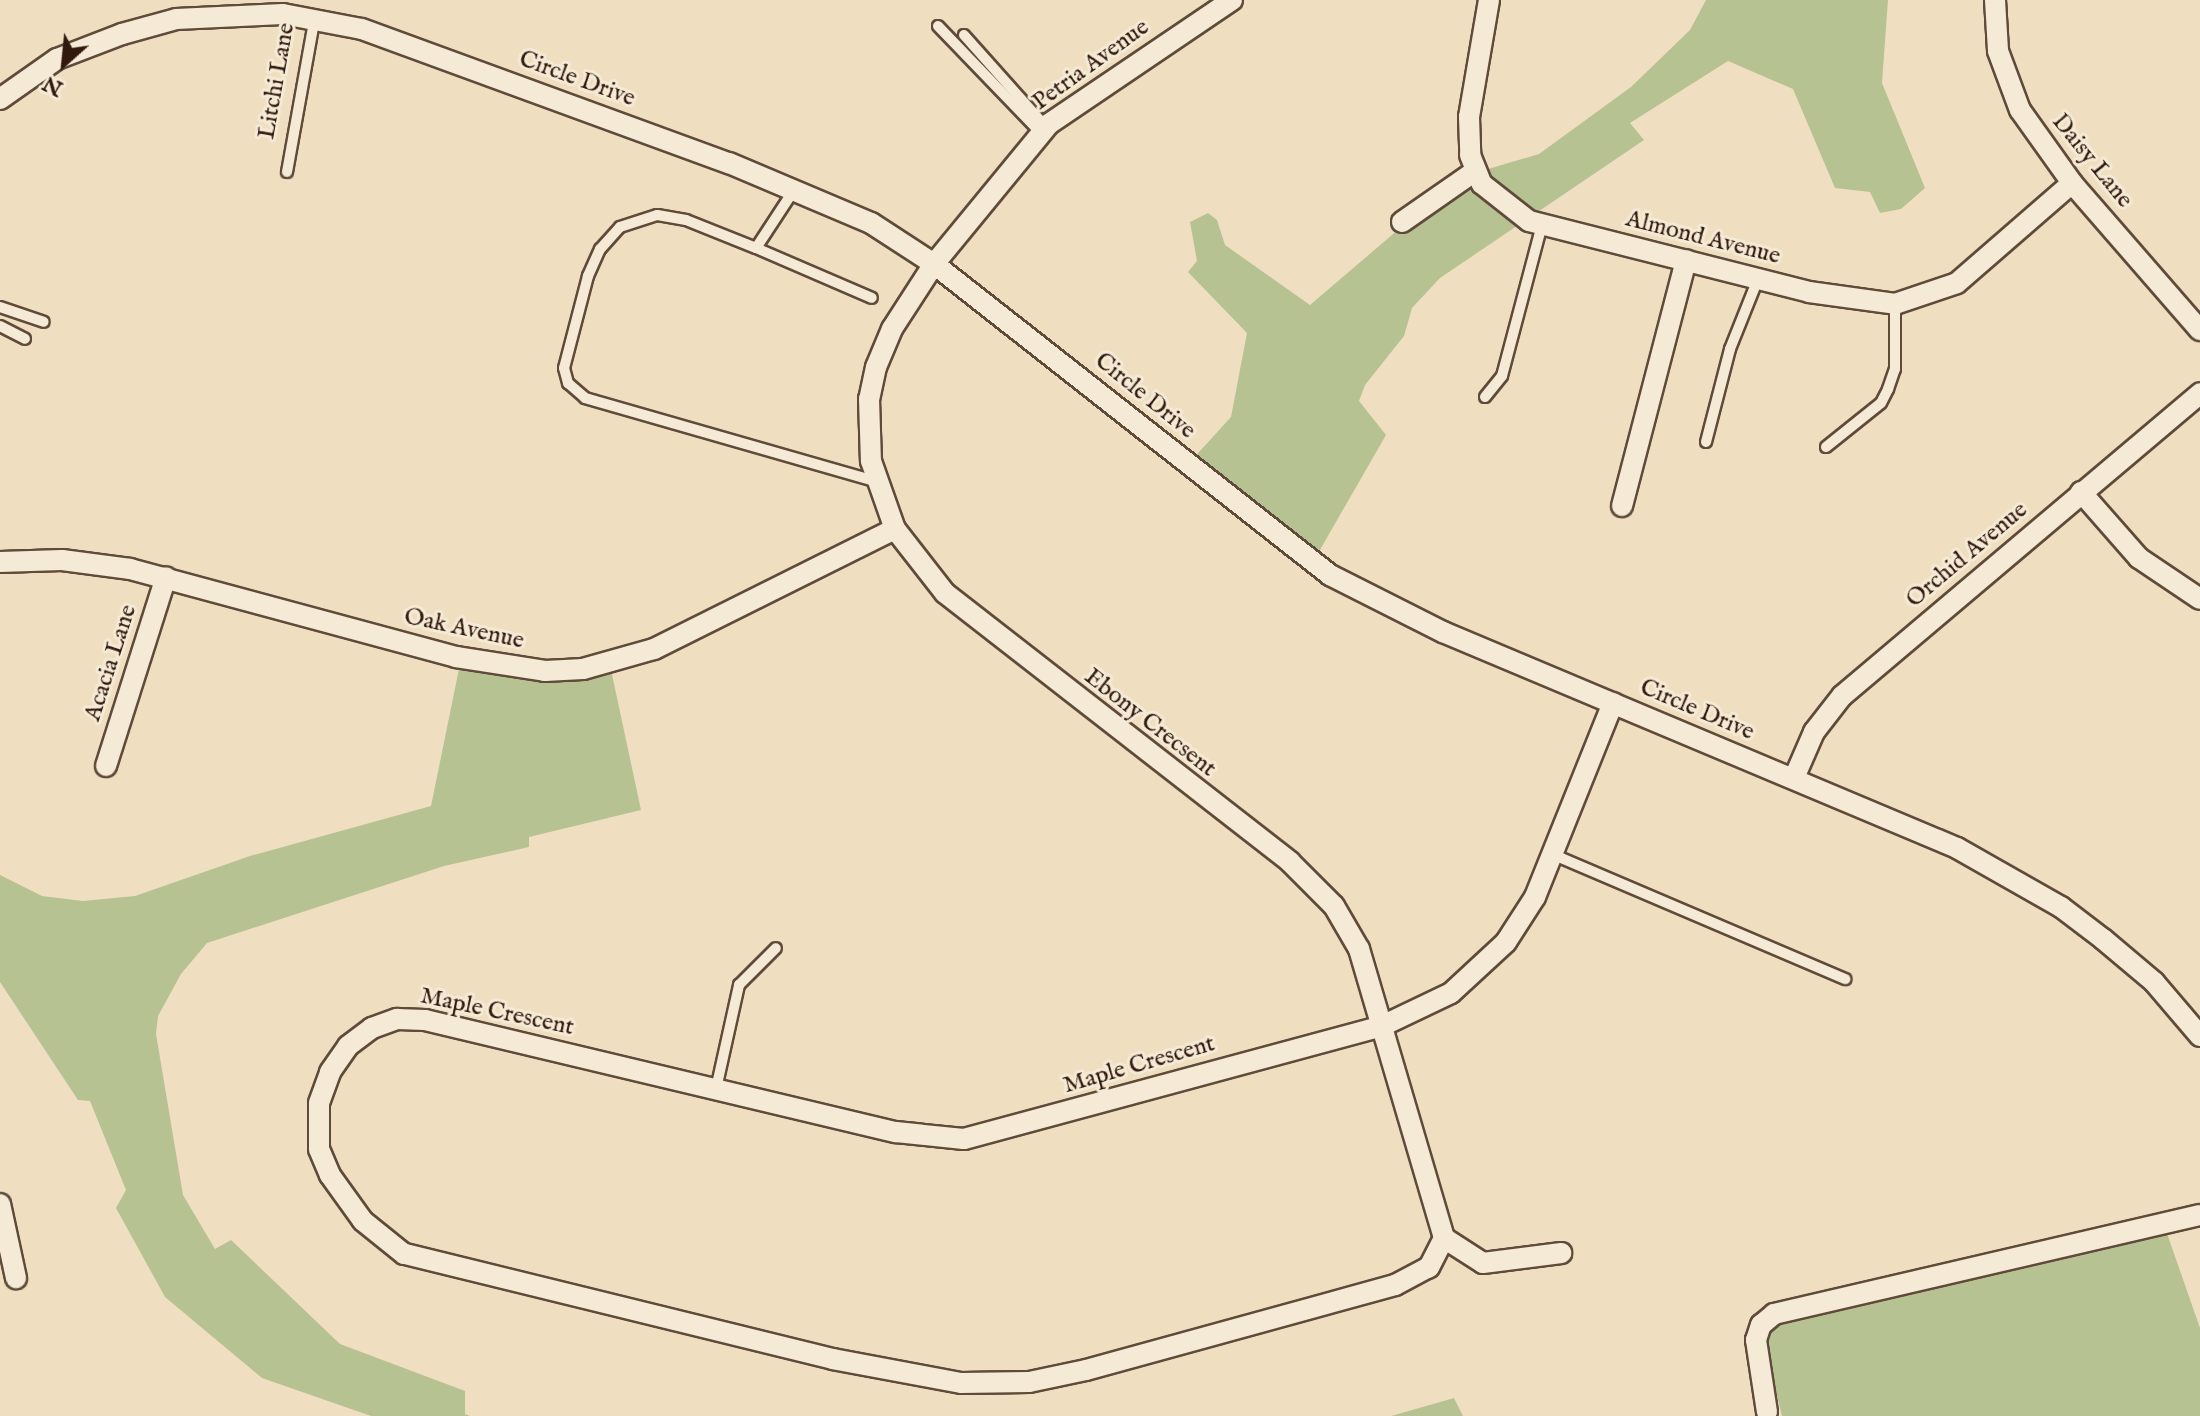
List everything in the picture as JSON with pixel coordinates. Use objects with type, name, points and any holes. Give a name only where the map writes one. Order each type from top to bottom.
[{"type":"street","name":"Petria Avenue","points":[[934,264],[1044,130],[1232,0]]},
{"type":"street","points":[[1402,222],[1475,171],[1469,117],[1489,0]]},
{"type":"street","name":"Daisy Lane","points":[[1995,0],[1998,51],[2006,80],[2020,110],[2072,183],[2200,330]]},
{"type":"street","name":"Circle Drive","points":[[0,99],[57,59],[90,44],[176,19],[317,9],[362,29],[794,190],[871,223],[934,264],[1330,575],[1386,607],[1957,848],[2061,907],[2138,967],[2200,1036]]},
{"type":"street","name":"Almond Avenue","points":[[1475,171],[1511,211],[1542,225],[1809,292],[1895,304],[1957,283],[2072,183]]},
{"type":"street","points":[[1622,506],[1686,260]]},
{"type":"street","name":"Ebony Crecsent","points":[[934,264],[892,329],[876,367],[868,425],[877,482],[895,529],[917,563],[974,619],[1319,889],[1359,949],[1444,1238]]},
{"type":"street","name":"Orchid Avenue","points":[[1794,778],[1814,732],[1842,696],[2200,393]]},
{"type":"street","points":[[2081,492],[2139,558],[2200,599]]},
{"type":"street","name":"Oak Avenue","points":[[0,562],[62,560],[166,577],[456,657],[545,671],[583,669],[677,640],[895,529]]},
{"type":"street","name":"Acacia Lane","points":[[106,766],[166,577]]},
{"type":"street","name":"Maple Crescent","points":[[1444,1238],[1429,1267],[1395,1285],[1086,1370],[1029,1382],[961,1383],[833,1359],[404,1254],[363,1221],[319,1149],[319,1103],[330,1072],[348,1046],[372,1028],[397,1019],[504,1036],[896,1132],[964,1139],[1382,1026],[1423,1009],[1477,973],[1521,919],[1552,854],[1613,703]]},
{"type":"street","points":[[0,1204],[16,1278]]},
{"type":"street","points":[[1767,1412],[1756,1340],[1761,1325],[1774,1314],[2200,1215]]},
{"type":"street","points":[[1444,1238],[1483,1263],[1561,1253]]},
{"type":"lane","name":"Litchi Lane","points":[[287,172],[317,9]]},
{"type":"lane","points":[[938,26],[1044,130]]},
{"type":"lane","points":[[964,35],[1044,130]]},
{"type":"lane","points":[[756,248],[794,190]]},
{"type":"lane","points":[[872,298],[686,220],[657,215],[620,227],[600,249],[572,322],[564,368],[568,383],[585,398],[877,482]]},
{"type":"lane","points":[[1485,397],[1504,368],[1542,225]]},
{"type":"lane","points":[[1706,442],[1730,349],[1759,277]]},
{"type":"lane","points":[[1826,447],[1881,403],[1888,389],[1895,369],[1895,304]]},
{"type":"lane","points":[[0,307],[44,322]]},
{"type":"lane","points":[[0,326],[25,339]]},
{"type":"lane","points":[[1552,854],[1845,979]]},
{"type":"lane","points":[[716,1089],[739,985],[776,948]]},
{"type":"green space","points":[[1706,0],[1888,0],[1882,83],[1925,188],[1901,209],[1880,213],[1870,192],[1835,188],[1793,89],[1728,61],[1630,123],[1644,140],[1440,278],[1412,308],[1404,336],[1365,385],[1359,401],[1386,435],[1313,562],[1189,463],[1231,417],[1247,333],[1188,272],[1197,261],[1190,222],[1208,213],[1217,220],[1225,245],[1310,305],[1406,223],[1478,172],[1539,154],[1631,87],[1690,30]]},
{"type":"green space","points":[[461,659],[610,665],[641,810],[529,837],[529,847],[444,866],[207,943],[181,974],[158,1016],[156,1034],[183,1195],[215,1249],[231,1240],[340,1344],[465,1391],[465,1414],[470,1416],[371,1416],[262,1378],[165,1297],[116,1208],[126,1190],[90,1101],[78,1100],[0,982],[0,875],[42,896],[83,901],[135,896],[250,856],[431,806]]},
{"type":"green space","points":[[2163,1222],[2200,1328],[2200,1416],[1782,1416],[1757,1314]]},
{"type":"green space","points":[[1454,1398],[1463,1416],[1391,1416]]}]
